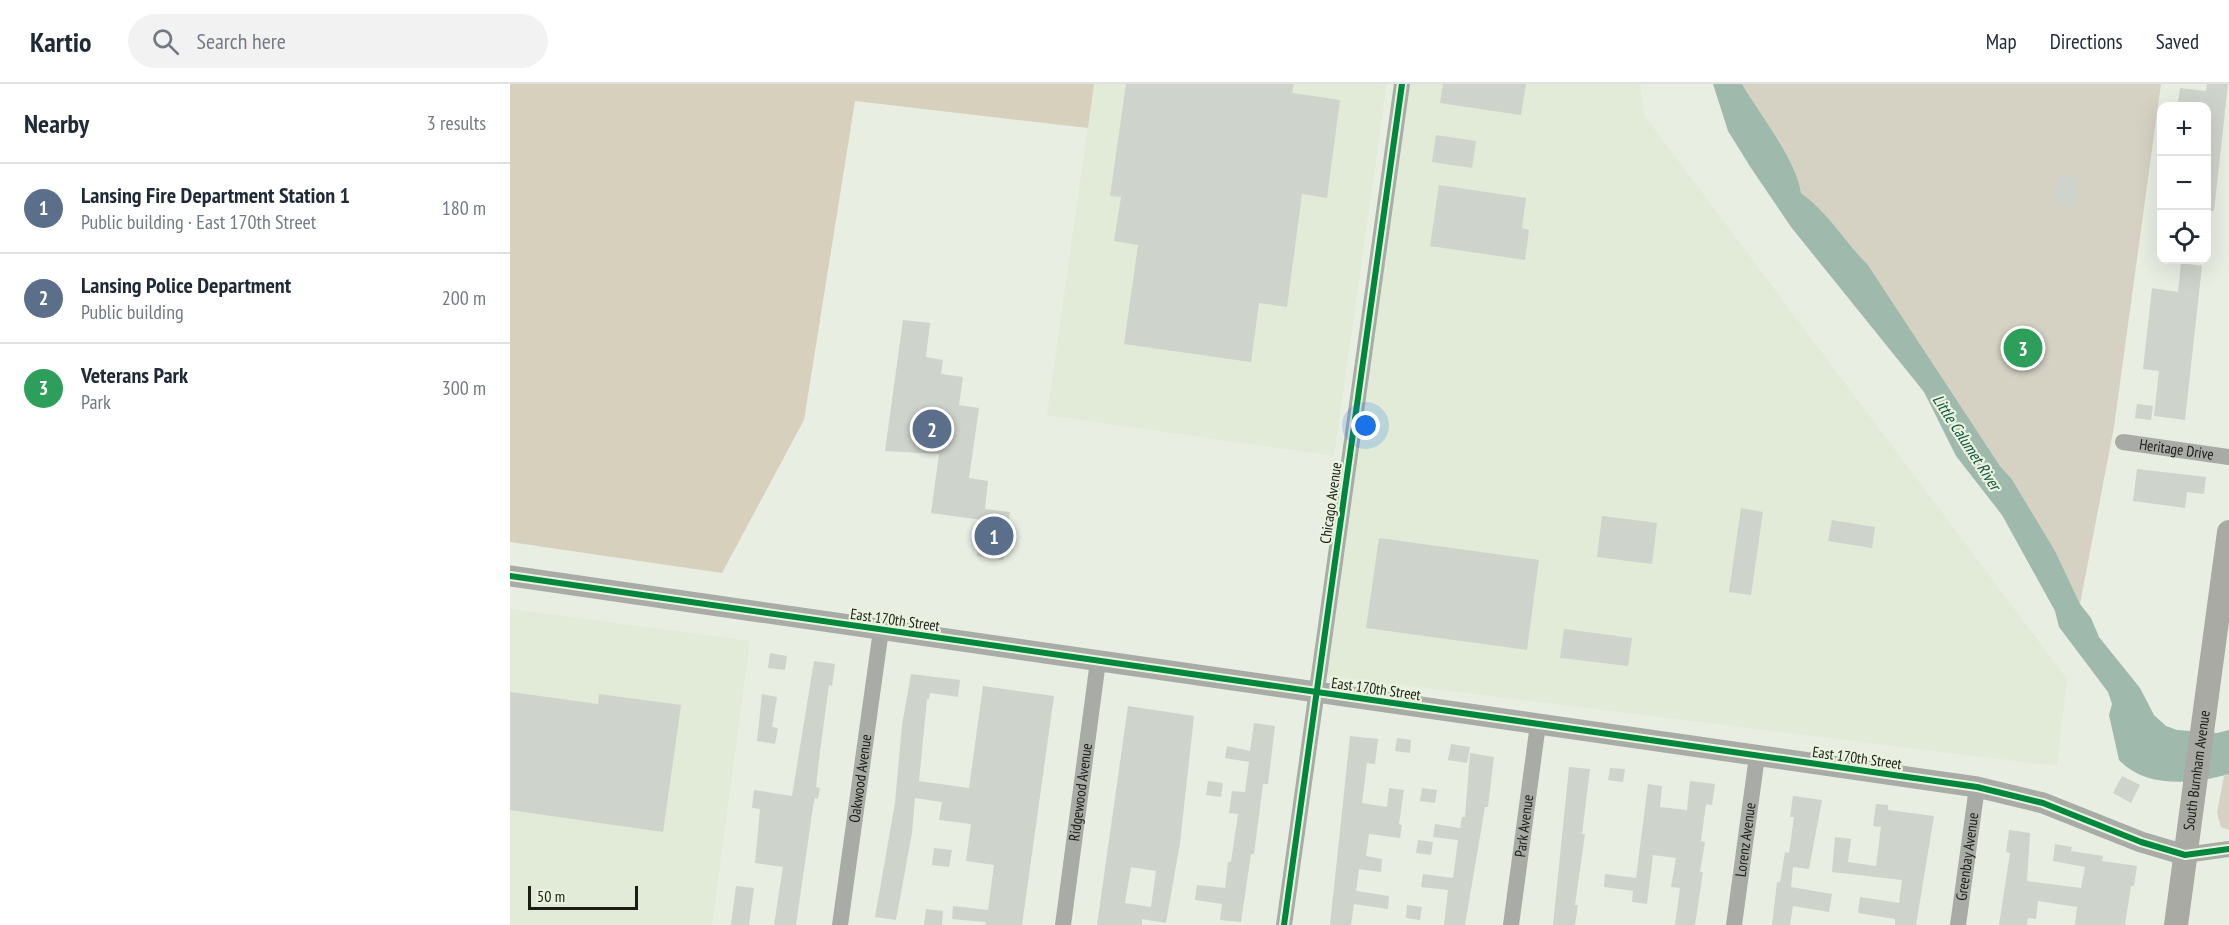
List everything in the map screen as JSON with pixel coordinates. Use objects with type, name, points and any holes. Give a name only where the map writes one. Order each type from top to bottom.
[{"type":"main road","name":"South Burnham Avenue","points":[[2176,925],[2229,532]]},
{"type":"street","name":"Chicago Avenue","points":[[1284,925],[1402,84]]},
{"type":"street","name":"Heritage Drive","points":[[2123,442],[2229,457]]},
{"type":"street","name":"East 170th Street","points":[[510,576],[1977,788],[2043,803],[2140,842],[2185,855],[2229,849]]},
{"type":"street","name":"Oakwood Avenue","points":[[840,925],[881,630]]},
{"type":"street","name":"Ridgewood Avenue","points":[[1063,925],[1098,661]]},
{"type":"street","name":"Park Avenue","points":[[1511,925],[1538,724]]},
{"type":"street","name":"Lorenz Avenue","points":[[1734,925],[1757,756]]},
{"type":"street","name":"Greenbay Avenue","points":[[1958,925],[1977,788]]},
{"type":"shaded area","points":[[510,84],[1094,84],[1088,128],[855,101],[804,420],[722,573],[510,542]]},
{"type":"shaded area","points":[[1094,84],[1387,84],[1334,456],[1047,415]]},
{"type":"shaded area","points":[[1402,84],[1640,84],[1644,115],[2067,679],[2057,766],[1319,675]]},
{"type":"shaded area","points":[[1742,84],[2161,84],[2114,427],[2080,604],[2011,478],[2000,466],[1868,265],[1828,218],[1801,193],[1798,180],[1776,137]]},
{"type":"shaded area","points":[[510,609],[750,641],[712,925],[510,925]]},
{"type":"shaded area","points":[[2229,774],[2229,830],[2221,827],[2217,813],[2224,776]]},
{"type":"water","name":"Little Calumet River","points":[[1713,84],[1742,84],[1785,152],[1798,180],[1801,193],[1828,218],[1868,265],[2000,466],[2011,478],[2055,551],[2080,604],[2091,618],[2099,637],[2140,688],[2154,715],[2166,726],[2177,730],[2217,733],[2229,730],[2229,774],[2201,780],[2171,782],[2143,776],[2119,760],[2109,715],[2112,704],[2108,692],[2059,627],[2055,611],[2002,515],[1956,456],[1924,392],[1791,227],[1751,168],[1728,131]]},
{"type":"building","points":[[1126,84],[1294,84],[1292,93],[1340,100],[1327,198],[1302,194],[1287,307],[1259,303],[1251,362],[1124,344],[1138,245],[1114,241],[1121,197],[1110,196]]},
{"type":"building","points":[[1443,84],[1526,84],[1521,115],[1440,103]]},
{"type":"building","points":[[2207,84],[2228,84],[2214,211],[2211,211],[2211,102],[2178,102],[2180,88],[2206,91]]},
{"type":"building","points":[[1436,135],[1476,141],[1472,168],[1432,162]]},
{"type":"building","points":[[2058,176],[2078,178],[2074,208],[2054,205]]},
{"type":"building","points":[[1439,185],[1526,198],[1522,228],[1529,230],[1525,260],[1430,246]]},
{"type":"building","points":[[2181,264],[2202,266],[2185,420],[2154,416],[2159,371],[2143,369],[2152,288],[2178,292]]},
{"type":"building","points":[[903,320],[930,323],[926,357],[943,360],[941,374],[963,377],[959,405],[979,408],[969,478],[988,481],[985,509],[1010,512],[1003,560],[977,556],[982,520],[931,513],[939,454],[885,451]]},
{"type":"building","points":[[2137,404],[2153,406],[2151,420],[2135,418]]},
{"type":"building","points":[[2137,469],[2206,477],[2204,494],[2187,492],[2185,508],[2133,501]]},
{"type":"building","points":[[1741,508],[1763,512],[1751,595],[1729,592]]},
{"type":"building","points":[[1602,516],[1657,523],[1652,564],[1597,557]]},
{"type":"building","points":[[1832,520],[1875,527],[1872,548],[1828,541]]},
{"type":"building","points":[[1379,538],[1539,560],[1527,650],[1366,628]]},
{"type":"building","points":[[1564,629],[1632,638],[1628,666],[1560,658]]},
{"type":"building","points":[[770,653],[787,656],[785,670],[768,668]]},
{"type":"building","points":[[814,661],[835,664],[832,686],[829,685],[819,759],[816,787],[820,788],[818,799],[815,798],[813,807],[796,925],[774,925],[783,867],[755,863],[760,809],[752,808],[754,790],[792,796]]},
{"type":"building","points":[[911,674],[960,680],[958,697],[930,693],[927,699],[919,781],[969,788],[983,686],[1054,696],[1022,925],[985,925],[986,922],[952,919],[953,906],[988,910],[994,865],[966,861],[971,824],[939,820],[942,802],[915,798],[912,833],[896,920],[875,917],[895,803],[902,725]]},
{"type":"building","points":[[510,692],[598,704],[599,694],[681,705],[663,832],[510,810]]},
{"type":"building","points":[[762,694],[777,697],[772,727],[778,728],[775,744],[757,741]]},
{"type":"building","points":[[1128,706],[1194,716],[1180,843],[1166,923],[1142,919],[1142,925],[1097,925]],"holes":[[[1131,867],[1156,871],[1151,907],[1125,903]]]},
{"type":"building","points":[[1254,723],[1275,726],[1268,784],[1263,784],[1254,854],[1251,854],[1241,922],[1220,920],[1222,904],[1195,900],[1197,885],[1225,888],[1238,814],[1229,813],[1232,791],[1245,792],[1249,762],[1225,758],[1227,746],[1250,751]]},
{"type":"building","points":[[1350,736],[1378,739],[1375,764],[1367,763],[1362,803],[1387,807],[1389,788],[1404,790],[1399,824],[1402,825],[1400,838],[1369,834],[1366,856],[1382,859],[1381,872],[1359,869],[1356,891],[1389,896],[1388,909],[1354,904],[1351,925],[1330,925]]},
{"type":"building","points":[[1397,738],[1411,740],[1410,753],[1395,751]]},
{"type":"building","points":[[1451,744],[1470,747],[1467,763],[1448,760]]},
{"type":"building","points":[[1470,753],[1494,757],[1488,807],[1485,807],[1465,925],[1444,925],[1448,890],[1421,887],[1423,874],[1453,878],[1458,840],[1433,837],[1435,824],[1460,828],[1462,817],[1465,817]]},
{"type":"building","points":[[1569,767],[1590,769],[1582,834],[1585,834],[1575,905],[1578,905],[1575,925],[1553,925]]},
{"type":"building","points":[[1610,768],[1625,769],[1623,782],[1608,780]]},
{"type":"building","points":[[2122,776],[2140,785],[2131,803],[2113,793]]},
{"type":"building","points":[[1208,781],[1223,783],[1221,797],[1206,795]]},
{"type":"building","points":[[1690,781],[1715,784],[1712,805],[1706,804],[1701,841],[1705,842],[1700,872],[1703,872],[1695,925],[1675,925],[1680,888],[1671,887],[1676,858],[1653,855],[1647,904],[1632,902],[1633,891],[1604,887],[1605,874],[1636,878],[1648,784],[1662,786],[1660,807],[1687,810]]},
{"type":"building","points":[[1422,788],[1437,790],[1435,803],[1420,801]]},
{"type":"building","points":[[1793,796],[1822,800],[1809,869],[1793,867],[1791,887],[1832,894],[1829,912],[1793,906],[1790,925],[1772,925],[1777,882],[1780,882],[1785,852],[1789,853],[1794,817],[1790,817]]},
{"type":"building","points":[[1876,804],[1888,805],[1888,810],[1934,816],[1916,925],[1895,925],[1895,919],[1858,913],[1860,897],[1899,903],[1902,880],[1832,872],[1835,837],[1851,839],[1848,862],[1876,866],[1881,827],[1873,826]]},
{"type":"building","points":[[2009,830],[2030,833],[2027,881],[2081,888],[2085,867],[2053,861],[2055,844],[2072,847],[2071,851],[2103,856],[2102,861],[2137,866],[2134,886],[2131,886],[2125,925],[2075,925],[2077,907],[2038,901],[2036,919],[2028,918],[2027,925],[1999,925],[2010,853],[2006,852]]},
{"type":"building","points":[[1418,840],[1433,842],[1431,855],[1416,853]]},
{"type":"building","points":[[934,848],[952,850],[949,867],[932,865]]},
{"type":"building","points":[[736,886],[754,888],[749,925],[731,925]]},
{"type":"building","points":[[1407,905],[1422,907],[1420,920],[1406,918]]},
{"type":"building","points":[[926,909],[943,911],[942,925],[924,925]]},
{"type":"cycle path","points":[[1284,925],[1402,84]]},
{"type":"cycle path","points":[[510,576],[1977,787],[2043,803],[2141,842],[2185,855],[2229,849]]},
{"type":"place","name":"Veterans Park","points":[[2023,348]]},
{"type":"place","name":"Lansing Police Department","points":[[932,429]]},
{"type":"place","name":"Lansing Fire Department Station 1","points":[[994,536]]}]
